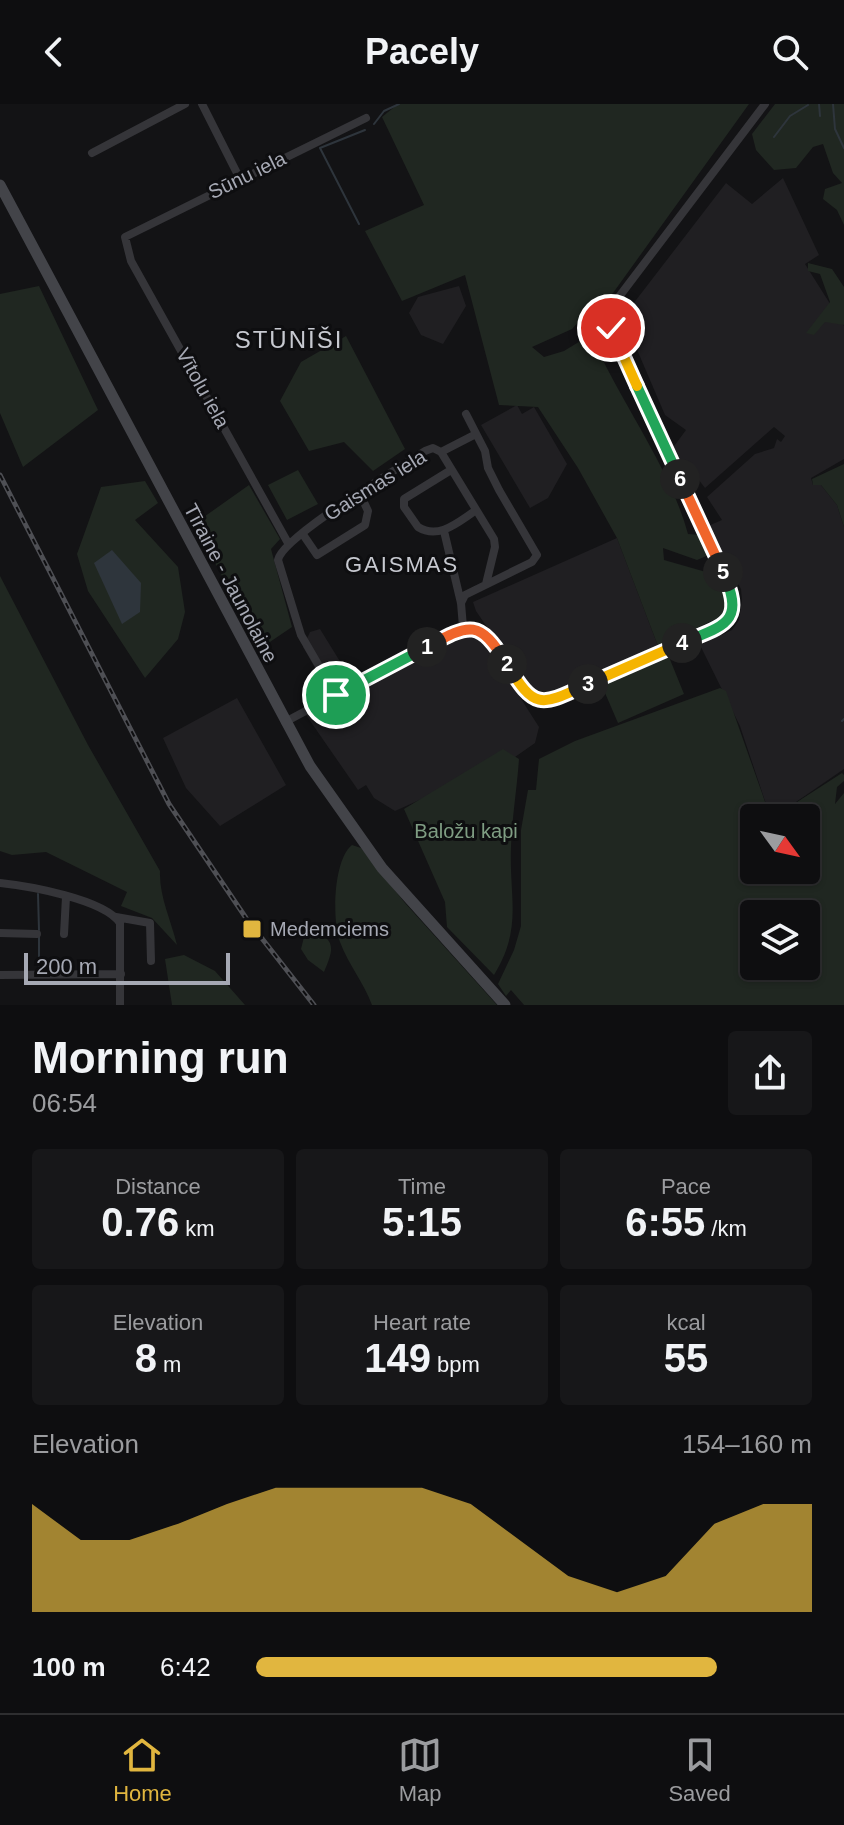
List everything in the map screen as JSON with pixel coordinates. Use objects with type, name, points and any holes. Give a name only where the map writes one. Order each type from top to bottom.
[{"type":"main road","name":"Tīraine - Jaunolaine","points":[[0,185],[285,722],[325,788],[382,868],[505,1005]]},
{"type":"street","points":[[92,153],[185,104]]},
{"type":"street","points":[[202,104],[240,179]]},
{"type":"street","points":[[285,722],[463,627],[481,630],[489,637],[530,697],[550,700],[720,627],[731,613],[734,597],[616,342],[609,310],[765,104]]},
{"type":"street","name":"Sūnu iela","points":[[129,233],[366,118]]},
{"type":"street","name":"Vītolu iela","points":[[129,233],[125,242],[131,261],[288,543]]},
{"type":"street","points":[[461,603],[465,595],[532,562],[537,555],[499,490],[488,468],[485,451],[466,414]]},
{"type":"street","name":"Gaismas iela","points":[[288,543],[425,451],[433,448],[441,452],[476,434]]},
{"type":"street","points":[[441,452],[495,546],[486,584]]},
{"type":"street","points":[[451,470],[404,499],[403,503],[424,531],[444,531],[475,511]]},
{"type":"street","points":[[302,533],[317,555],[365,525],[368,511],[360,494]]},
{"type":"street","points":[[444,531],[461,603],[463,627]]},
{"type":"street","points":[[288,543],[278,560],[296,621],[336,695]]},
{"type":"street","points":[[0,883],[66,897],[116,917],[150,923],[151,961]]},
{"type":"street","points":[[64,934],[66,897]]},
{"type":"street","points":[[116,917],[120,923],[120,1005]]},
{"type":"street","points":[[5,933],[37,934]]},
{"type":"street","points":[[0,975],[121,974]]},
{"type":"shaded area","points":[[783,178],[819,255],[805,264],[844,326],[844,459],[811,478],[813,485],[821,485],[837,505],[844,527],[844,769],[793,804],[766,804],[740,726],[700,645],[732,630],[739,620],[742,601],[741,589],[708,526],[722,520],[707,497],[755,454],[774,448],[777,439],[781,442],[785,436],[774,427],[705,488],[695,475],[685,483],[674,461],[672,449],[686,430],[665,415],[623,317],[726,183],[752,204]]},
{"type":"shaded area","points":[[459,286],[466,306],[443,344],[421,335],[409,313],[418,297]]},
{"type":"shaded area","points":[[517,405],[522,414],[534,407],[567,464],[548,498],[530,508],[481,425]]},
{"type":"shaded area","points":[[617,538],[658,646],[543,696],[533,694],[476,611],[473,602]]},
{"type":"shaded area","points":[[112,550],[141,583],[140,612],[122,624],[94,563]]},
{"type":"shaded area","points":[[320,629],[349,676],[326,687],[303,647],[310,632]]},
{"type":"shaded area","points":[[463,635],[482,638],[539,727],[535,743],[515,757],[395,811],[374,798],[366,785],[358,790],[306,715]]},
{"type":"shaded area","points":[[237,698],[286,785],[220,826],[186,788],[163,738]]},
{"type":"green space","points":[[398,104],[749,104],[613,293],[595,304],[572,329],[532,347],[544,357],[564,351],[582,340],[597,348],[671,487],[688,534],[701,535],[709,555],[697,560],[663,548],[664,560],[720,576],[731,601],[720,617],[658,646],[617,538],[578,468],[538,407],[499,405],[465,275],[402,301],[365,231],[424,205],[382,117]]},
{"type":"green space","points":[[775,104],[844,104],[844,225],[837,210],[823,199],[825,189],[842,183],[833,173],[823,144],[813,147],[796,168],[774,170],[756,150],[752,134]]},
{"type":"green space","points":[[808,263],[832,269],[844,287],[844,325],[825,322],[814,335],[806,333],[830,302],[820,274],[808,271]]},
{"type":"green space","points":[[39,286],[98,410],[23,467],[0,413],[0,294]]},
{"type":"green space","points":[[346,336],[405,449],[373,471],[344,442],[309,451],[280,401],[301,362]]},
{"type":"green space","points":[[844,464],[844,527],[837,505],[821,485],[813,485],[812,479]]},
{"type":"green space","points":[[298,470],[318,504],[287,520],[268,485]]},
{"type":"green space","points":[[145,481],[158,503],[135,520],[178,567],[185,612],[178,639],[145,678],[88,591],[77,554],[101,487]]},
{"type":"green space","points":[[249,485],[280,539],[271,549],[292,627],[261,648],[194,524]]},
{"type":"green space","points":[[0,576],[88,745],[160,871],[163,899],[177,945],[152,918],[121,906],[127,892],[46,852],[12,855],[0,851]]},
{"type":"green space","points":[[669,657],[684,694],[618,723],[602,686]]},
{"type":"green space","points":[[720,688],[726,691],[766,804],[740,804],[740,884],[820,884],[820,804],[794,804],[842,773],[844,781],[837,787],[835,804],[844,793],[844,1005],[524,1005],[511,990],[506,996],[498,984],[521,926],[521,830],[528,790],[536,790],[539,759],[575,741]]},
{"type":"green space","name":"Baložu kapi","points":[[503,749],[519,759],[511,847],[513,912],[509,942],[494,975],[447,927],[445,902],[404,809]]},
{"type":"green space","points":[[352,845],[361,848],[405,903],[497,1005],[372,1005],[337,932],[338,877],[341,864]]},
{"type":"green space","points":[[313,928],[326,937],[331,946],[324,972],[308,960],[301,949],[304,937]]},
{"type":"green space","points":[[184,955],[215,971],[245,1005],[172,1005],[165,959]]},
{"type":"waterway","points":[[374,124],[384,111],[399,104]]},
{"type":"waterway","points":[[819,104],[820,116]]},
{"type":"waterway","points":[[833,104],[835,129],[844,148]]},
{"type":"waterway","points":[[774,137],[790,116],[808,105]]},
{"type":"waterway","points":[[359,224],[320,148],[365,130]]},
{"type":"waterway","points":[[38,894],[39,930]]},
{"type":"waterway","points":[[39,937],[39,970]]},
{"type":"railway","points":[[0,475],[169,804],[246,918],[314,1005]]},
{"type":"place","name":"Medemciems","points":[[252,929]]},
{"type":"district","name":"STŪNĪŠI","points":[[289,340]]},
{"type":"district","name":"GAISMAS","points":[[402,564]]},
{"type":"route","points":[[336,695],[463,627],[472,627],[489,637],[525,693],[538,701],[546,701],[720,627],[727,620],[734,597],[611,328]]}]
